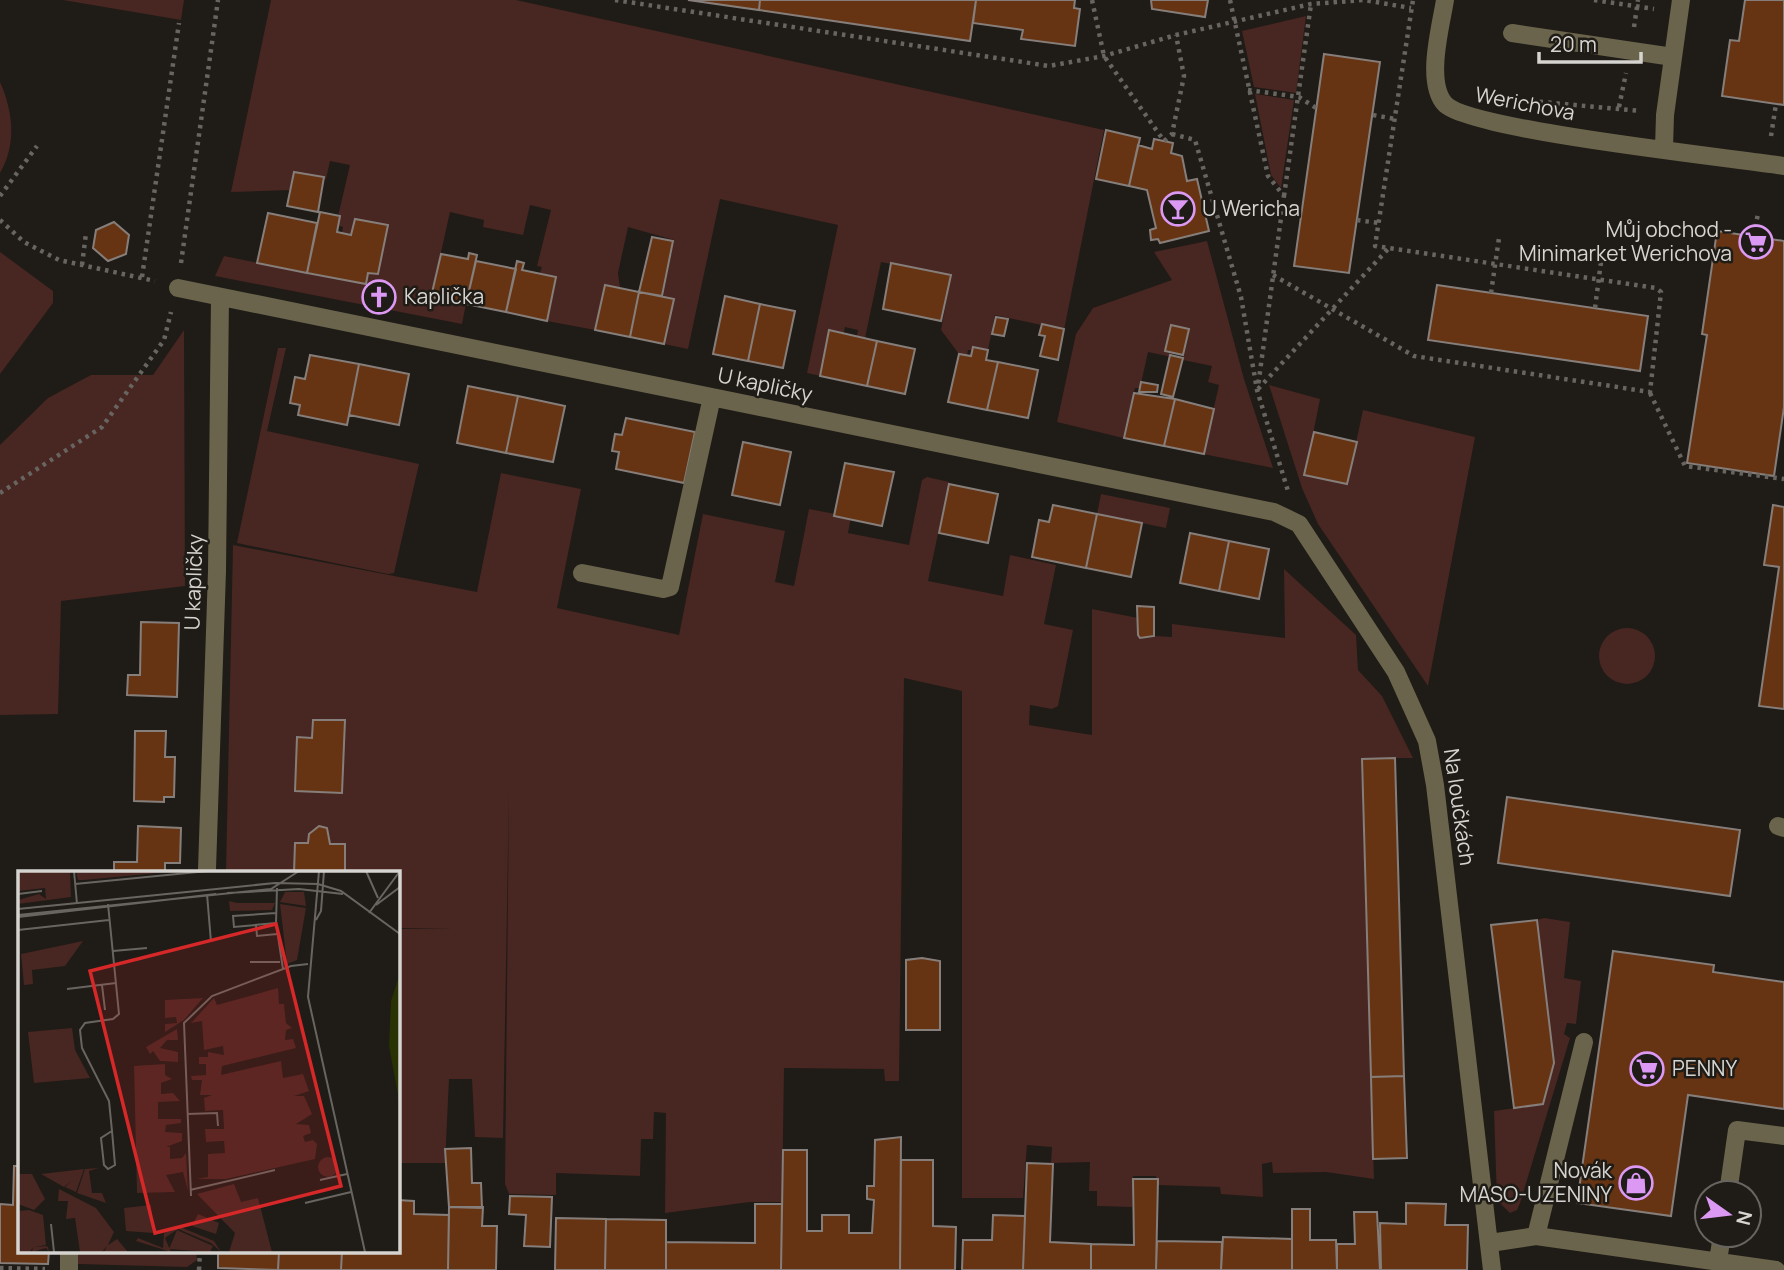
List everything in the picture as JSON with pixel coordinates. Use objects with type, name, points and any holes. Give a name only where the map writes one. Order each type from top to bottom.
[{"type":"street","name":"Werichova","points":[[1445,0],[1435,71],[1440,96],[1452,110],[1478,121],[1784,166]]},
{"type":"street","points":[[1664,148],[1680,6]]},
{"type":"street","points":[[1512,33],[1673,57]]},
{"type":"street","name":"U kapličky","points":[[178,288],[1274,512],[1298,524]]},
{"type":"street","name":"U kapličky","points":[[207,869],[218,558],[220,296]]},
{"type":"street","points":[[582,573],[663,589],[670,587],[712,397]]},
{"type":"street","name":"Na loučkách","points":[[1298,524],[1396,673],[1427,741],[1435,785],[1492,1270]]},
{"type":"street","points":[[1536,1236],[1584,1042]]},
{"type":"street","points":[[1730,1179],[1737,1130],[1784,1136]]},
{"type":"street","points":[[1490,1243],[1536,1236],[1776,1270]]},
{"type":"street","points":[[1718,1261],[1720,1249]]},
{"type":"street","points":[[69,1252],[69,1270]]},
{"type":"path","points":[[0,493],[102,427],[164,340],[178,288],[218,0]]},
{"type":"path","points":[[615,0],[1049,66],[1104,56],[1176,35],[1235,24],[1311,4],[1364,0],[1411,8]]},
{"type":"path","points":[[1092,0],[1104,56],[1164,141],[1172,134],[1184,76],[1176,35]]},
{"type":"path","points":[[1230,0],[1268,176],[1284,196]]},
{"type":"path","points":[[1413,0],[1375,246],[1656,288],[1661,292],[1650,393],[1685,466],[1784,480]]},
{"type":"path","points":[[1594,0],[1637,7],[1680,6]]},
{"type":"path","points":[[1637,7],[1638,0]]},
{"type":"path","points":[[1257,390],[1311,4]]},
{"type":"path","points":[[0,220],[43,254],[142,277],[179,23]]},
{"type":"path","points":[[1248,90],[1299,97],[1317,108]]},
{"type":"path","points":[[1523,100],[1619,107]]},
{"type":"path","points":[[1771,136],[1776,104]]},
{"type":"path","points":[[1373,115],[1395,119]]},
{"type":"path","points":[[1172,134],[1195,140],[1241,297],[1257,390],[1298,524]]},
{"type":"path","points":[[0,196],[37,146]]},
{"type":"path","points":[[1283,208],[1301,210]]},
{"type":"path","points":[[1754,236],[1758,213]]},
{"type":"path","points":[[1357,220],[1379,223]]},
{"type":"path","points":[[82,265],[86,233]]},
{"type":"path","points":[[1491,293],[1499,238]]},
{"type":"path","points":[[1257,390],[1389,249]]},
{"type":"path","points":[[1595,308],[1602,254]]},
{"type":"path","points":[[1273,275],[1414,356],[1650,393]]},
{"type":"path","points":[[199,1270],[200,1252]]},
{"type":"path","points":[[0,1268],[48,1269]]},
{"type":"shaded area","points":[[63,0],[184,0],[181,20]]},
{"type":"shaded area","points":[[271,0],[516,0],[1104,130],[1064,330],[995,315],[988,350],[968,350],[967,356],[959,354],[941,330],[951,276],[881,262],[865,338],[857,336],[858,330],[845,327],[834,379],[807,373],[838,225],[720,199],[688,349],[664,344],[674,299],[663,297],[674,240],[628,227],[618,273],[620,288],[605,285],[595,330],[547,321],[556,277],[540,273],[542,267],[537,266],[551,210],[530,205],[523,235],[483,227],[484,220],[450,212],[431,297],[466,304],[462,324],[215,276],[224,256],[344,280],[353,236],[342,233],[343,227],[336,225],[350,165],[330,161],[326,179],[296,173],[291,190],[231,192]]},
{"type":"shaded area","points":[[1306,16],[1296,93],[1254,87],[1242,31]]},
{"type":"shaded area","points":[[0,82],[8,104],[11,139],[0,173]]},
{"type":"shaded area","points":[[1255,94],[1294,100],[1281,188],[1271,175]]},
{"type":"shaded area","points":[[1207,241],[1244,379],[1273,468],[1203,454],[1219,385],[1208,382],[1212,366],[1183,360],[1189,331],[1172,327],[1165,352],[1172,354],[1172,357],[1148,352],[1140,388],[1135,388],[1123,438],[1057,422],[1076,334],[1093,308],[1172,280],[1154,252]]},
{"type":"shaded area","points":[[0,252],[53,291],[53,303],[0,374]]},
{"type":"shaded area","points":[[184,330],[185,586],[61,601],[58,714],[0,715],[0,445],[48,398],[91,375],[153,375]]},
{"type":"shaded area","points":[[278,348],[286,348],[267,431],[419,464],[394,573],[388,574],[237,543]]},
{"type":"shaded area","points":[[1269,385],[1320,399],[1305,475],[1347,484],[1363,410],[1475,437],[1428,686],[1318,524],[1302,488]]},
{"type":"shaded area","points":[[501,473],[581,489],[557,608],[679,635],[703,514],[785,531],[775,582],[794,586],[809,509],[851,517],[848,533],[909,545],[922,480],[927,477],[949,482],[928,581],[1003,596],[1010,555],[1056,565],[1044,624],[1073,630],[1058,706],[1052,709],[1030,705],[1029,725],[1092,735],[1092,609],[1138,618],[1138,635],[1172,637],[1172,624],[1285,638],[1284,569],[1356,635],[1358,670],[1382,696],[1413,758],[1361,758],[1374,1179],[1326,1172],[1273,1173],[1272,1162],[1262,1164],[1263,1197],[1221,1194],[1220,1187],[1157,1185],[1156,1176],[1133,1176],[1132,1207],[1097,1206],[1097,1191],[1089,1191],[1090,1162],[1051,1163],[1052,1147],[1027,1145],[1023,1198],[962,1198],[962,691],[904,678],[899,1081],[885,1081],[884,1069],[784,1068],[782,1202],[750,1202],[665,1213],[666,1113],[654,1112],[653,1139],[641,1139],[640,1176],[556,1173],[556,1195],[509,1194],[505,1184],[509,793],[503,1138],[475,1137],[472,1079],[449,1079],[445,1163],[399,1163],[399,929],[452,929],[399,928],[399,871],[226,871],[233,545],[477,592]]},
{"type":"shaded area","points":[[1101,494],[1170,508],[1166,528],[1097,514]]},
{"type":"shaded area","points":[[1622,628],[1632,628],[1647,636],[1653,645],[1653,667],[1647,676],[1632,684],[1622,684],[1604,672],[1599,661],[1599,651],[1611,633]]},
{"type":"shaded area","points":[[1544,918],[1570,922],[1564,978],[1581,981],[1576,1024],[1567,1023],[1564,1034],[1570,1038],[1520,1203],[1517,1210],[1510,1213],[1497,1200],[1494,1111],[1543,1104],[1554,1063],[1537,920]]},
{"type":"shaded area","points":[[78,1252],[196,1252],[197,1260],[187,1267],[78,1264]]},
{"type":"building","points":[[688,0],[760,0],[759,10]]},
{"type":"building","points":[[760,0],[976,0],[970,41],[759,10]]},
{"type":"building","points":[[976,0],[1075,0],[1074,8],[1080,9],[1075,46],[1021,39],[1023,30],[973,23]]},
{"type":"building","points":[[1151,0],[1208,0],[1205,17],[1152,9]]},
{"type":"building","points":[[1745,0],[1784,0],[1784,105],[1722,96],[1730,40],[1739,41]]},
{"type":"building","points":[[1324,54],[1380,62],[1349,273],[1294,266]]},
{"type":"building","points":[[1106,130],[1140,138],[1129,186],[1096,179]]},
{"type":"building","name":"U Wericha","points":[[1154,139],[1173,143],[1171,153],[1182,156],[1187,181],[1197,179],[1209,231],[1160,243],[1158,239],[1151,240],[1150,230],[1156,228],[1147,190],[1129,186],[1138,145],[1152,149]]},
{"type":"building","points":[[294,172],[324,177],[318,212],[287,206]]},
{"type":"building","points":[[320,212],[340,216],[337,232],[351,235],[355,219],[388,225],[378,274],[368,273],[366,284],[307,273]]},
{"type":"building","points":[[268,213],[317,223],[307,273],[257,263]]},
{"type":"building","points":[[114,222],[129,235],[126,254],[108,261],[93,248],[96,230]]},
{"type":"building","points":[[1717,231],[1784,241],[1784,407],[1774,476],[1687,463],[1707,335],[1702,334]]},
{"type":"building","points":[[652,237],[673,241],[662,296],[639,292]]},
{"type":"building","points":[[469,253],[477,255],[466,304],[431,297],[441,254],[468,259]]},
{"type":"building","points":[[476,261],[516,269],[506,312],[466,304]]},
{"type":"building","points":[[517,261],[524,263],[522,270],[556,277],[547,321],[506,312]]},
{"type":"building","points":[[891,263],[951,275],[941,321],[883,309]]},
{"type":"building","name":"Kaplička","points":[[379,283],[385,285],[388,291],[386,305],[370,303],[371,290]]},
{"type":"building","points":[[605,285],[639,292],[630,337],[595,330]]},
{"type":"building","points":[[1437,285],[1648,316],[1640,371],[1428,340]]},
{"type":"building","points":[[639,292],[674,299],[664,344],[630,337]]},
{"type":"building","points":[[725,296],[760,304],[748,361],[713,354]]},
{"type":"building","points":[[760,304],[795,311],[783,368],[748,361]]},
{"type":"building","points":[[996,317],[1008,319],[1004,336],[992,334]]},
{"type":"building","points":[[1042,324],[1064,329],[1058,360],[1040,356],[1045,336],[1039,335]]},
{"type":"building","points":[[1171,325],[1189,329],[1183,355],[1165,351]]},
{"type":"building","points":[[829,330],[877,341],[867,386],[820,376]]},
{"type":"building","points":[[877,341],[915,349],[905,394],[867,386]]},
{"type":"building","points":[[973,347],[988,350],[986,360],[998,362],[987,410],[948,402],[959,354],[971,356]]},
{"type":"building","points":[[310,355],[359,364],[347,425],[298,415],[300,405],[290,403],[295,377],[305,379]]},
{"type":"building","points":[[1170,355],[1183,358],[1173,397],[1161,394]]},
{"type":"building","points":[[998,362],[1038,370],[1028,418],[987,410]]},
{"type":"building","points":[[359,364],[409,374],[399,425],[349,415]]},
{"type":"building","points":[[1141,382],[1158,385],[1157,392],[1139,392]]},
{"type":"building","points":[[468,386],[518,396],[506,453],[457,443]]},
{"type":"building","points":[[1134,393],[1175,399],[1164,446],[1124,438]]},
{"type":"building","points":[[518,396],[565,406],[553,462],[506,453]]},
{"type":"building","points":[[1175,399],[1214,409],[1204,454],[1164,446]]},
{"type":"building","points":[[626,418],[695,432],[684,483],[616,469],[619,452],[612,451],[615,434],[622,435]]},
{"type":"building","points":[[1314,432],[1357,442],[1347,484],[1304,475]]},
{"type":"building","points":[[743,442],[791,452],[780,505],[732,495]]},
{"type":"building","points":[[845,463],[894,472],[882,526],[834,516]]},
{"type":"building","points":[[949,484],[998,494],[988,543],[939,533]]},
{"type":"building","points":[[1053,505],[1097,514],[1086,568],[1032,557],[1039,520],[1049,522]]},
{"type":"building","points":[[1773,505],[1784,507],[1784,709],[1759,706],[1779,567],[1764,565]]},
{"type":"building","points":[[1097,514],[1142,523],[1131,577],[1086,568]]},
{"type":"building","points":[[1190,533],[1229,541],[1219,591],[1180,583]]},
{"type":"building","points":[[1229,541],[1269,549],[1259,599],[1219,591]]},
{"type":"building","points":[[1137,606],[1154,607],[1154,636],[1140,638],[1138,635]]},
{"type":"building","points":[[141,622],[179,623],[177,697],[127,695],[128,675],[140,675]]},
{"type":"building","points":[[313,720],[345,720],[342,793],[295,791],[297,737],[312,738]]},
{"type":"building","points":[[135,731],[166,731],[165,757],[175,757],[174,797],[164,797],[164,802],[134,801]]},
{"type":"building","points":[[1395,758],[1404,1076],[1371,1077],[1362,759]]},
{"type":"building","points":[[1507,797],[1740,830],[1730,896],[1498,863]]},
{"type":"building","points":[[138,826],[181,828],[180,863],[165,863],[165,871],[114,871],[114,862],[137,862]]},
{"type":"building","points":[[319,826],[327,828],[330,844],[345,844],[345,871],[294,871],[295,843],[308,843],[309,834]]},
{"type":"building","points":[[1537,920],[1554,1063],[1543,1104],[1514,1108],[1491,925]]},
{"type":"building","points":[[1613,951],[1714,965],[1713,972],[1784,982],[1784,1109],[1688,1095],[1671,1216],[1577,1203]]},
{"type":"building","points":[[922,958],[940,961],[940,1030],[906,1030],[906,960]]},
{"type":"building","points":[[1404,1076],[1407,1158],[1373,1159],[1371,1077]]},
{"type":"building","points":[[901,1137],[900,1270],[781,1270],[783,1150],[807,1150],[807,1231],[822,1231],[822,1215],[849,1215],[849,1233],[872,1233],[874,1200],[867,1199],[867,1186],[874,1186],[875,1140]]},
{"type":"building","points":[[471,1148],[472,1183],[481,1183],[482,1208],[449,1207],[445,1149]]},
{"type":"building","points":[[901,1160],[933,1160],[933,1226],[956,1227],[955,1270],[900,1270]]},
{"type":"building","points":[[1027,1163],[1053,1164],[1050,1242],[1091,1244],[1091,1270],[1023,1270]]},
{"type":"building","points":[[14,1166],[18,1166],[18,1252],[49,1252],[48,1264],[0,1263],[0,1204],[13,1205]]},
{"type":"building","points":[[1133,1179],[1158,1179],[1156,1270],[1091,1270],[1091,1244],[1134,1245]]},
{"type":"building","points":[[510,1196],[552,1197],[550,1247],[524,1246],[526,1215],[509,1214]]},
{"type":"building","points":[[399,1200],[414,1201],[414,1214],[449,1215],[448,1270],[341,1270],[342,1252],[399,1252]]},
{"type":"building","points":[[1406,1203],[1446,1204],[1445,1225],[1468,1225],[1467,1270],[1381,1270],[1380,1223],[1406,1224]]},
{"type":"building","points":[[755,1204],[782,1204],[781,1270],[666,1270],[666,1242],[755,1243]]},
{"type":"building","points":[[449,1207],[483,1207],[482,1226],[497,1226],[496,1270],[448,1270]]},
{"type":"building","points":[[1292,1209],[1310,1209],[1310,1240],[1336,1240],[1337,1270],[1292,1270]]},
{"type":"building","points":[[1354,1212],[1377,1212],[1380,1270],[1337,1270],[1337,1244],[1355,1244]]},
{"type":"building","points":[[993,1215],[1025,1216],[1023,1270],[962,1270],[963,1240],[992,1240]]},
{"type":"building","points":[[556,1218],[606,1219],[605,1270],[555,1270]]},
{"type":"building","points":[[606,1219],[666,1220],[666,1270],[605,1270]]},
{"type":"building","points":[[1223,1237],[1292,1239],[1292,1270],[1221,1270]]},
{"type":"building","points":[[1157,1241],[1222,1242],[1221,1270],[1156,1270]]},
{"type":"building","points":[[218,1252],[279,1252],[278,1270],[218,1268]]},
{"type":"building","points":[[279,1252],[342,1252],[341,1270],[278,1270]]},
{"type":"place","name":"U Wericha","points":[[1178,209]]},
{"type":"place","name":"Můj obchod - Minimarket Werichova","points":[[1756,242]]},
{"type":"place","name":"Kaplička","points":[[379,297]]},
{"type":"place","name":"PENNY","points":[[1647,1069]]},
{"type":"place","name":"Novák MASO-UZENINY","points":[[1636,1183]]}]
